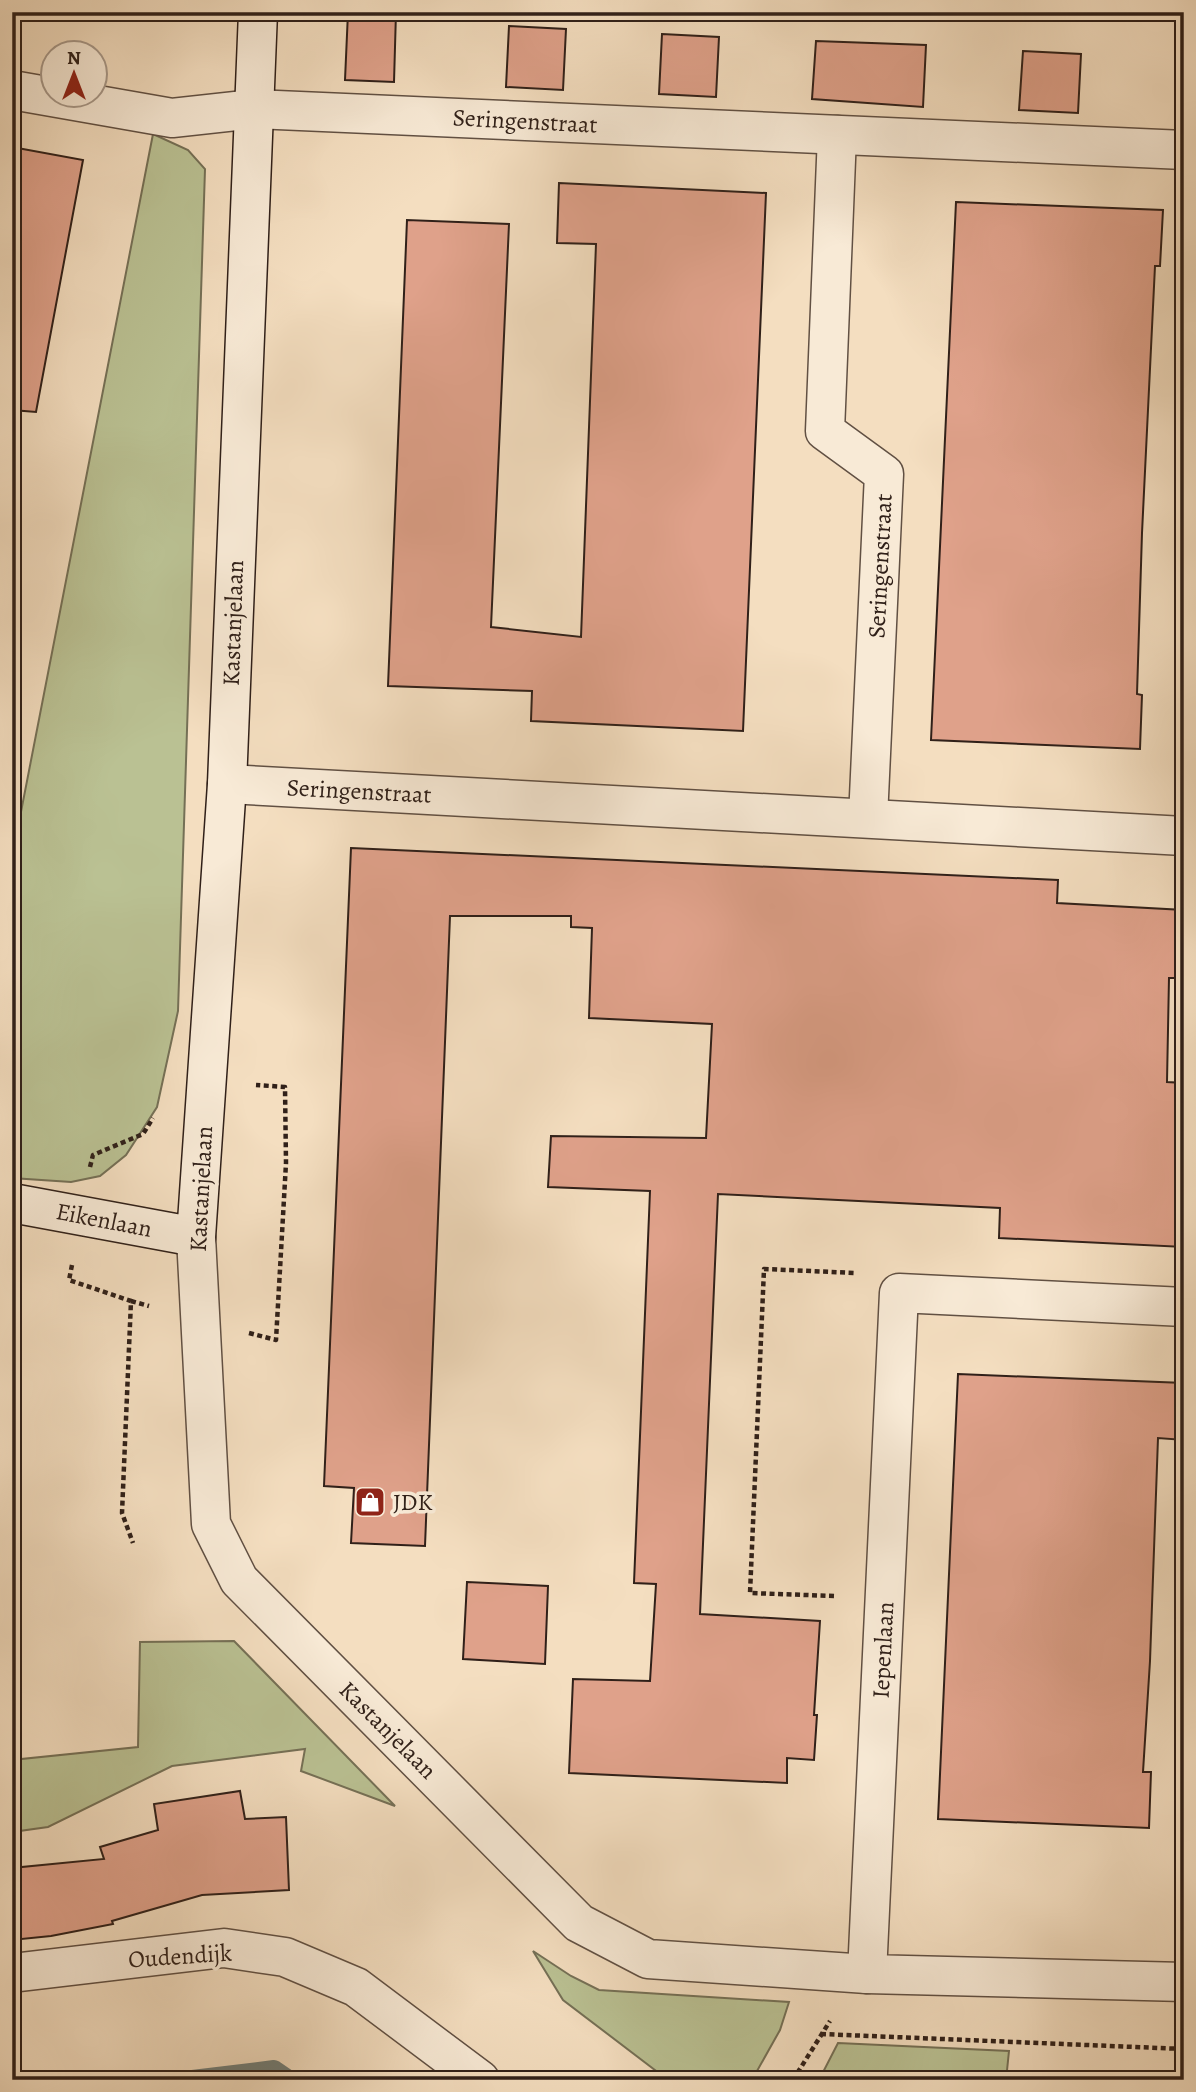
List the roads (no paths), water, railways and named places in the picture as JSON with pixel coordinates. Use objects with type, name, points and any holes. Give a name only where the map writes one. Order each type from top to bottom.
[{"type":"street","name":"Kastanjelaan","points":[[258,12],[227,784],[196,1237],[211,1524],[239,1580],[579,1923],[648,1959],[867,1974]]},
{"type":"street","name":"Seringenstraat","points":[[12,90],[172,118],[254,108],[1184,150]]},
{"type":"street","name":"Seringenstraat","points":[[837,135],[825,431],[884,474],[868,818]]},
{"type":"street","name":"Seringenstraat","points":[[227,784],[1184,836]]},
{"type":"street","name":"Eikenlaan","points":[[12,1203],[196,1237]]},
{"type":"street","name":"Iepenlaan","points":[[867,1974],[899,1293],[1184,1307]]},
{"type":"street","name":"Oudendijk","points":[[12,1973],[224,1948],[285,1957],[356,1987],[480,2080]]},
{"type":"street","points":[[867,1974],[1184,1982]]},
{"type":"waterway","points":[[184,2080],[274,2069],[290,2080]]},
{"type":"place","name":"JDK","points":[[370,1502]]}]
